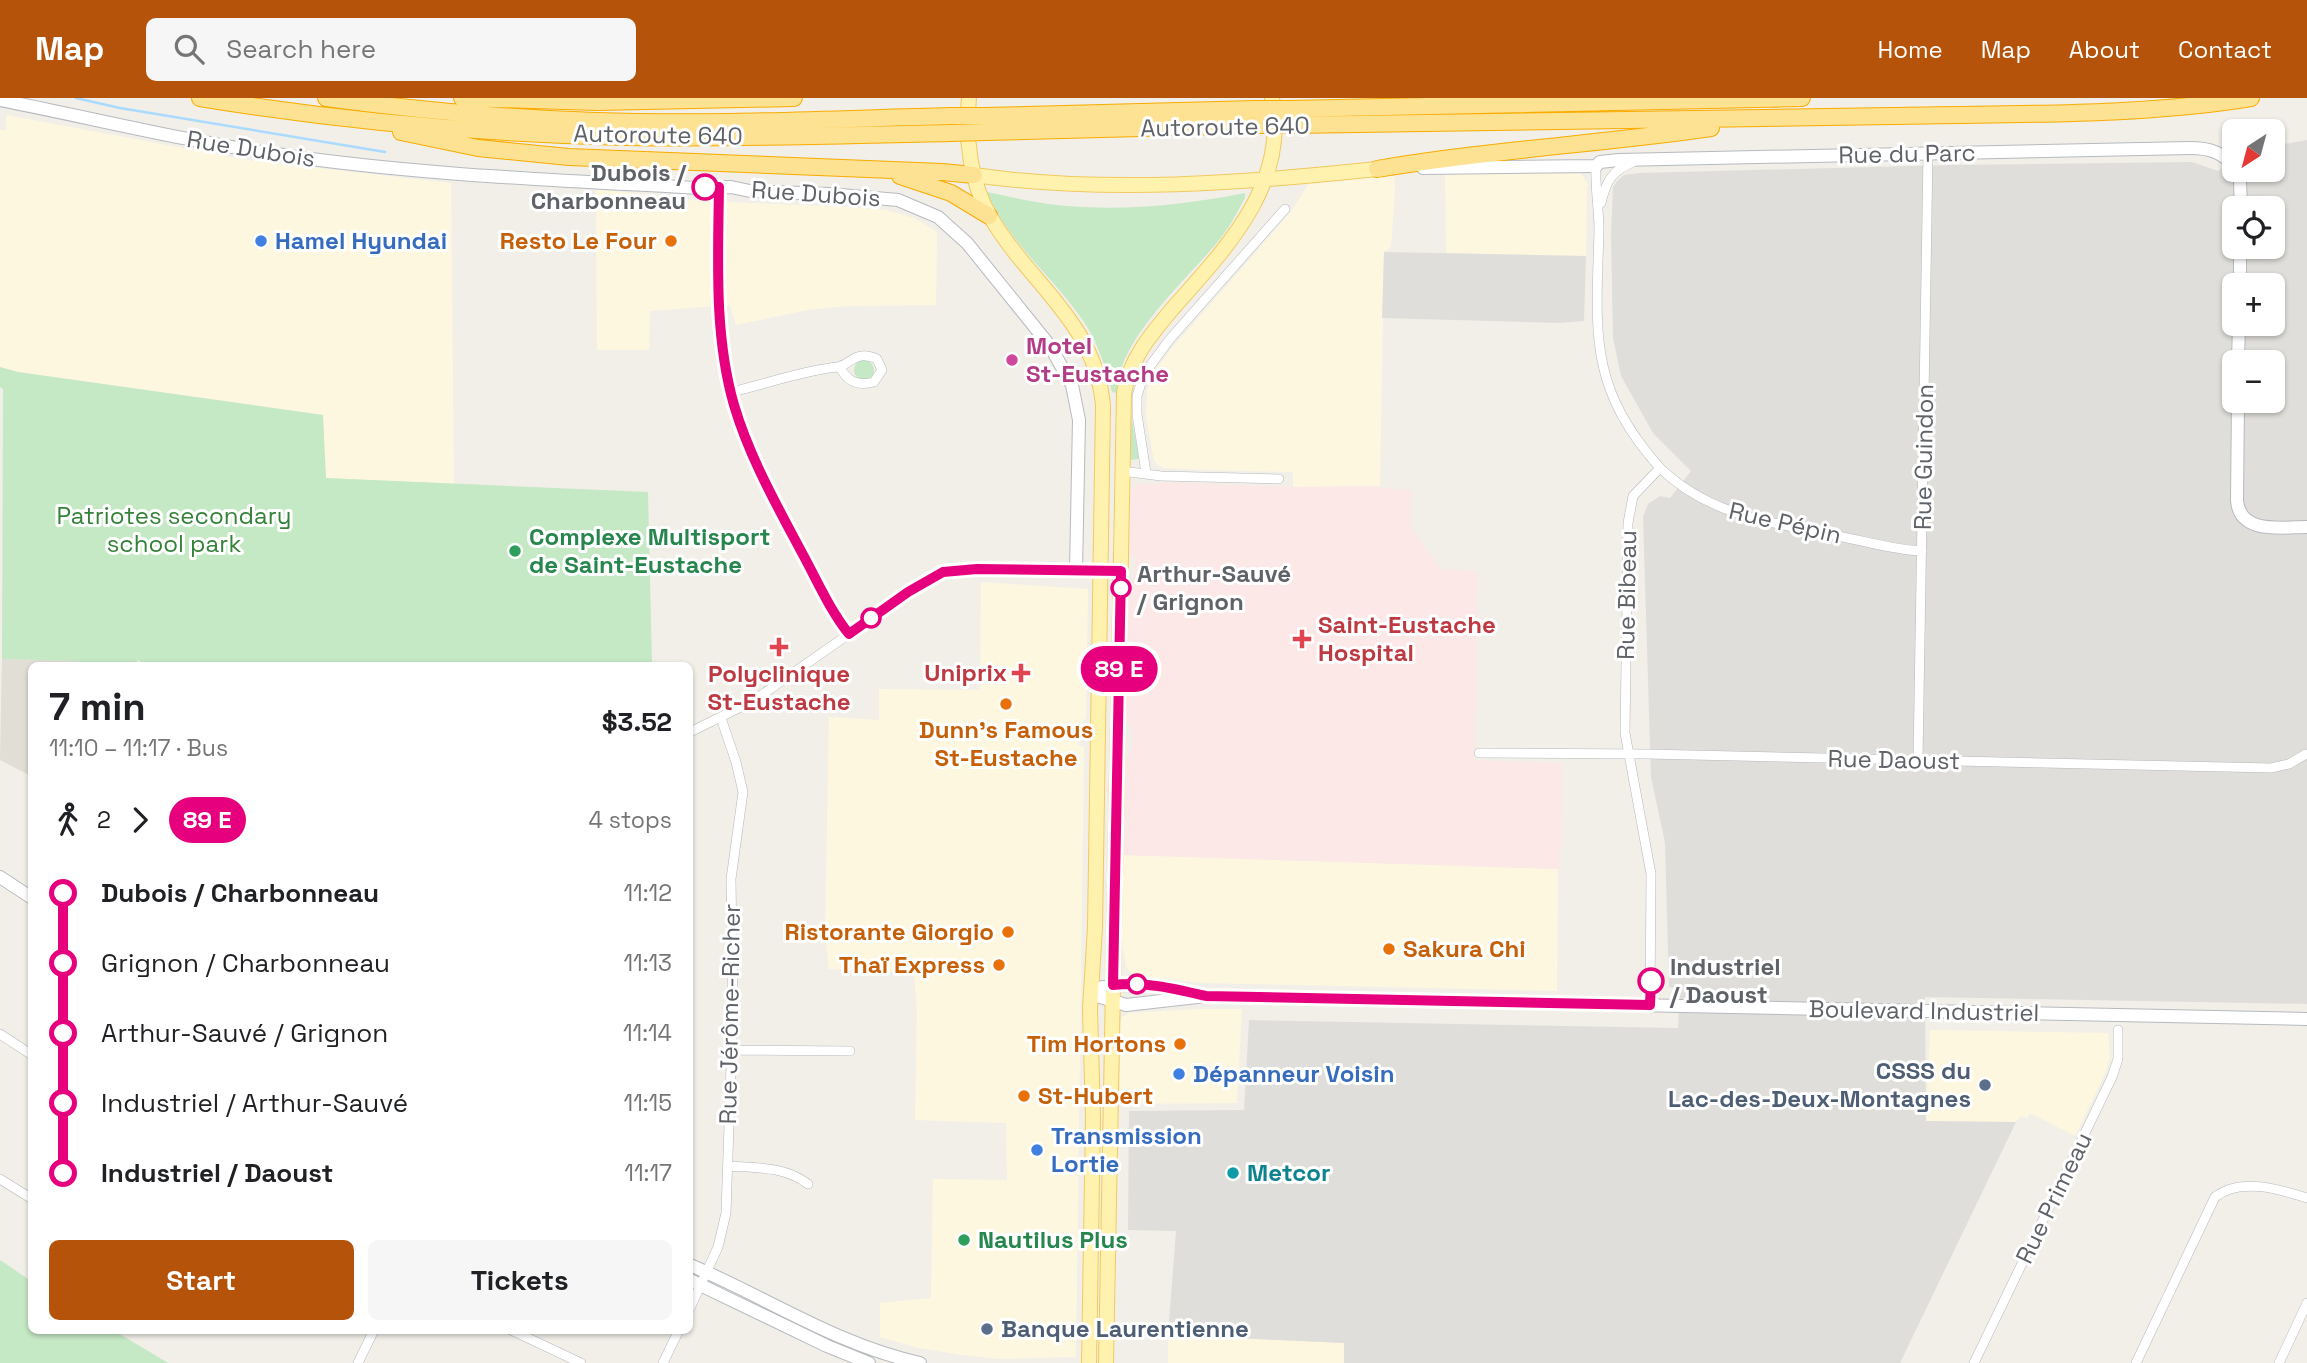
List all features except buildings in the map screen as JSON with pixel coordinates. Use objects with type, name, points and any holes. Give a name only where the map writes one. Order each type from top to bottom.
[{"type":"highway","name":"Autoroute 640","points":[[200,98],[313,114],[469,129],[601,136],[715,137],[951,124]]},
{"type":"highway","name":"Autoroute 640","points":[[326,98],[457,113],[596,121],[951,124],[1256,117],[1776,118],[2139,110],[2250,98]]},
{"type":"highway","points":[[462,98],[611,102],[794,98]]},
{"type":"highway","points":[[1768,98],[1774,99]]},
{"type":"highway","name":"Autoroute 640","points":[[1290,117],[1802,98]]},
{"type":"highway","points":[[313,114],[478,148],[528,154],[974,175]]},
{"type":"highway","points":[[1377,169],[1476,154],[1661,135],[1776,118]]},
{"type":"highway","points":[[881,171],[943,189],[989,216]]},
{"type":"main road","points":[[969,98],[968,138],[974,175],[989,216],[1076,327],[1099,377],[1104,424],[1092,992],[1093,1175],[1089,1363]]},
{"type":"main road","points":[[1106,1363],[1125,393],[1135,359],[1155,329],[1238,232],[1257,200],[1273,146],[1272,98]]},
{"type":"main road","points":[[974,175],[1015,180],[1131,186],[1265,180],[1377,169]]},
{"type":"street","name":"Rue Dubois","points":[[0,100],[213,145],[330,162],[460,174],[719,187],[898,200],[932,213],[957,231],[1031,320],[1058,359],[1072,386],[1079,420],[1076,571]]},
{"type":"street","name":"Rue du Parc","points":[[1377,169],[1596,166],[1602,162],[1639,160],[2199,148],[2222,155]]},
{"type":"street","name":"Rue Guindon","points":[[1918,760],[1927,154]]},
{"type":"street","points":[[1599,212],[1608,179],[1619,169],[1639,160]]},
{"type":"street","points":[[1596,166],[1599,212],[1597,326],[1601,359],[1608,388],[1622,420],[1660,468]]},
{"type":"street","points":[[719,187],[720,313],[731,392],[747,441],[773,497],[835,614],[849,634]]},
{"type":"street","points":[[1146,473],[1137,414],[1138,396],[1144,374],[1170,339],[1285,209]]},
{"type":"street","points":[[731,392],[804,372],[840,367]]},
{"type":"street","points":[[2238,413],[2239,513],[2255,525],[2307,527]]},
{"type":"street","name":"Rue Pépin","points":[[1660,468],[1698,497],[1734,513],[1891,547],[1922,551]]},
{"type":"street","name":"Rue Bibeau","points":[[1650,1005],[1651,874],[1625,733],[1629,509],[1635,494],[1660,468]]},
{"type":"street","points":[[1122,471],[1161,477],[1279,479]]},
{"type":"street","points":[[693,731],[762,695],[908,592],[943,572],[977,569],[1121,571]]},
{"type":"street","name":"Rue Jérôme-Richer","points":[[695,1283],[707,1272],[721,1239],[725,1222],[728,1166],[732,1051],[732,879],[743,792],[721,718]]},
{"type":"street","name":"Rue Daoust","points":[[1479,752],[2271,768],[2289,764],[2306,754]]},
{"type":"street","points":[[0,877],[28,895]]},
{"type":"street","points":[[0,885],[28,902]]},
{"type":"street","name":"Boulevard Industriel","points":[[1092,992],[1125,984],[1167,987],[1206,996]]},
{"type":"street","name":"Boulevard Industriel","points":[[1092,992],[1113,1003],[1130,1005],[1206,996],[2307,1019]]},
{"type":"street","name":"Rue Primeau","points":[[1974,1363],[2112,1077],[2119,1054],[2118,1030]]},
{"type":"street","points":[[0,1034],[28,1052]]},
{"type":"street","points":[[732,1051],[850,1051]]},
{"type":"street","points":[[728,1166],[779,1170],[795,1175],[808,1184]]},
{"type":"street","points":[[0,1179],[28,1196]]},
{"type":"street","points":[[2136,1363],[2215,1196],[2226,1187],[2248,1186],[2307,1198]]},
{"type":"street","points":[[693,1266],[850,1341],[920,1363]]},
{"type":"street","points":[[695,1283],[869,1363]]},
{"type":"street","points":[[2279,1363],[2307,1303]]},
{"type":"street","points":[[358,1363],[372,1334]]},
{"type":"street","points":[[520,1334],[581,1363]]},
{"type":"street","points":[[663,1363],[677,1334]]},
{"type":"shaded area","points":[[6,115],[247,160],[451,183],[454,484],[325,478],[323,415],[18,372],[0,367],[0,130],[6,130]]},
{"type":"shaded area","points":[[2307,140],[2307,1004],[1925,997],[1926,1121],[2016,1122],[1900,1363],[1344,1363],[1344,1343],[1168,1335],[1176,1231],[1128,1230],[1129,1111],[1244,1110],[1249,1020],[1678,1028],[1680,989],[1669,987],[1665,843],[1651,777],[1643,517],[1648,504],[1660,496],[1670,498],[1691,471],[1653,433],[1621,376],[1613,338],[1611,234],[1613,187],[1618,180],[1624,175],[1639,173],[1950,165],[2192,162],[2218,171],[2222,169],[2222,182],[2286,182],[2286,144]]},
{"type":"shaded area","points":[[1445,172],[1577,172],[1589,186],[1586,256],[1446,253]]},
{"type":"shaded area","points":[[1394,175],[1391,247],[1384,252],[1380,486],[1293,487],[1293,472],[1201,470],[1159,466],[1154,461],[1146,417],[1147,392],[1155,370],[1173,347],[1291,212],[1310,182]]},
{"type":"shaded area","points":[[596,189],[703,201],[886,210],[914,218],[937,232],[936,305],[849,306],[808,310],[736,325],[730,305],[650,311],[649,350],[597,350]]},
{"type":"shaded area","points":[[1384,252],[1586,256],[1584,321],[1558,323],[1382,318]]},
{"type":"shaded area","name":"Saint-Eustache Hospital","points":[[1160,482],[1293,487],[1380,486],[1412,490],[1411,527],[1441,569],[1478,571],[1475,760],[1562,763],[1561,869],[1123,855],[1125,759],[1132,749],[1133,727],[1127,722],[1126,716],[1128,600],[1134,586],[1135,560],[1129,553],[1130,494],[1133,488],[1140,484]]},
{"type":"shaded area","points":[[981,582],[1088,589],[1086,718],[1081,723],[1078,745],[1084,747],[1076,1357],[1000,1359],[919,1348],[880,1337],[880,1303],[931,1298],[933,1179],[1007,1180],[1006,1123],[915,1120],[917,1009],[914,973],[829,969],[825,934],[829,717],[879,720],[879,689],[980,690]]},
{"type":"shaded area","points":[[2,659],[79,662],[28,662],[28,774],[0,760]]},
{"type":"shaded area","points":[[1123,855],[1558,869],[1557,991],[1203,983],[1133,976],[1126,967],[1122,939]]},
{"type":"shaded area","points":[[1242,1009],[1237,1103],[1119,1104],[1122,1017],[1129,1013]]},
{"type":"shaded area","points":[[1930,1030],[2108,1033],[2110,1057],[2104,1076],[2075,1136],[2030,1113],[2027,1118],[2020,1116],[2016,1122],[1926,1121]]},
{"type":"shaded area","points":[[1168,1335],[1345,1343],[1344,1363],[1168,1363]]},
{"type":"green space","points":[[987,192],[1057,205],[1104,208],[1175,204],[1245,193],[1245,198],[1224,234],[1141,331],[1128,352],[1120,373],[1117,393],[1112,392],[1101,356],[1084,322],[1007,228]]},
{"type":"green space","points":[[860,360],[868,360],[874,370],[868,380],[860,380],[854,374],[854,366]]},
{"type":"green space","name":"Patriotes secondary school park","points":[[0,367],[18,372],[323,415],[326,478],[648,492],[652,662],[79,662],[2,659],[3,389],[0,387]]},
{"type":"green space","points":[[1131,415],[1139,457],[1131,460]]},
{"type":"green space","points":[[0,1260],[28,1279],[28,1334],[120,1334],[168,1363],[0,1363]]},
{"type":"waterway","points":[[76,98],[120,108],[385,152]]},
{"type":"bus line","points":[[705,187],[719,187],[720,313],[725,366],[734,406],[778,508],[835,614],[849,634],[927,579],[943,572],[958,569],[1121,571],[1113,985],[1167,987],[1206,996],[1650,1005],[1651,981]]},
{"type":"place","name":"Dubois / Charbonneau","points":[[705,187]]},
{"type":"place","name":"Hamel Hyundai","points":[[261,241]]},
{"type":"place","name":"Resto Le Four","points":[[671,241]]},
{"type":"place","name":"Motel St-Eustache","points":[[1012,360]]},
{"type":"place","name":"Complexe Multisport de Saint-Eustache","points":[[515,551]]},
{"type":"place","name":"Arthur-Sauvé / Grignon","points":[[1121,588]]},
{"type":"place","name":"Saint-Eustache Hospital","points":[[1302,639]]},
{"type":"place","name":"Polyclinique St-Eustache","points":[[779,647]]},
{"type":"place","name":"Uniprix","points":[[1021,673]]},
{"type":"place","name":"Dunn's Famous St-Eustache","points":[[1006,704]]},
{"type":"place","name":"Ristorante Giorgio","points":[[1008,932]]},
{"type":"place","name":"Sakura Chi","points":[[1389,949]]},
{"type":"place","name":"Thaï Express","points":[[999,965]]},
{"type":"place","name":"Industriel / Daoust","points":[[1651,981]]},
{"type":"place","name":"Tim Hortons","points":[[1180,1044]]},
{"type":"place","name":"Dépanneur Voisin","points":[[1179,1074]]},
{"type":"place","name":"CSSS du Lac-des-Deux-Montagnes","points":[[1985,1085]]},
{"type":"place","name":"St-Hubert","points":[[1024,1096]]},
{"type":"place","name":"Transmission Lortie","points":[[1037,1150]]},
{"type":"place","name":"Metcor","points":[[1233,1173]]},
{"type":"place","name":"Nautilus Plus","points":[[964,1240]]},
{"type":"place","name":"Banque Laurentienne","points":[[987,1329]]}]
